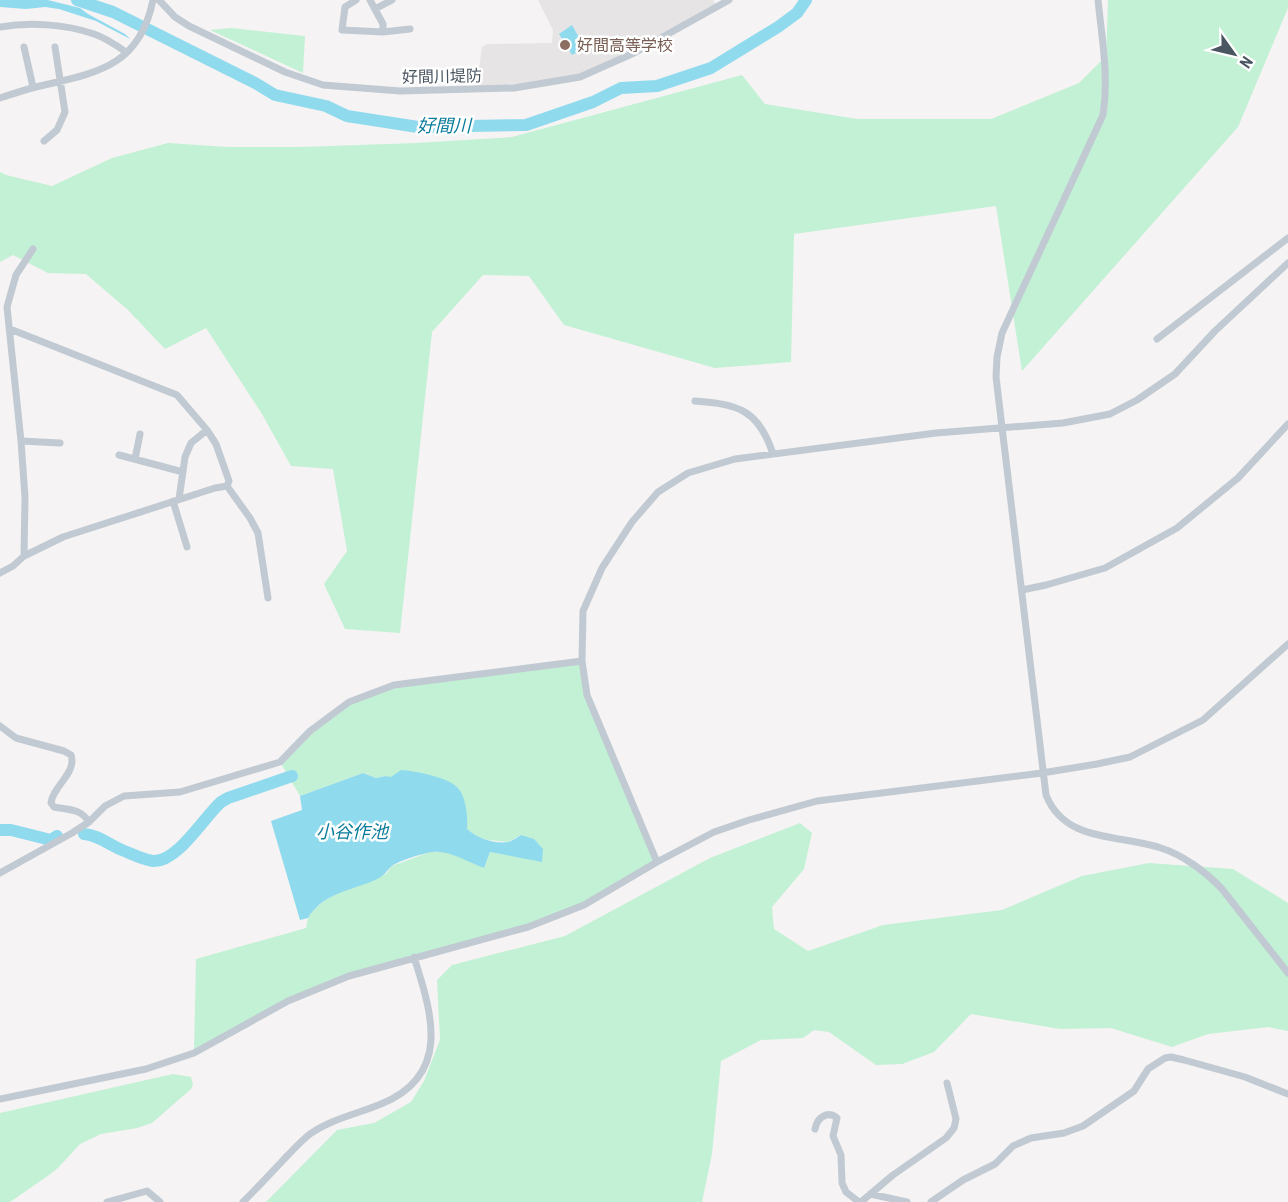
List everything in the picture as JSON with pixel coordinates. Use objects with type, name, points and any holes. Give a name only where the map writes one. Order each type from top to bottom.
[{"type":"street","points":[[356,0],[345,7],[342,30],[383,32],[410,29]]},
{"type":"street","points":[[370,0],[383,24],[383,32]]},
{"type":"street","points":[[375,9],[392,0]]},
{"type":"street","name":"好間川堤防","points":[[155,1],[189,26],[285,72],[323,85],[400,91],[514,88],[580,77],[634,53],[729,0]]},
{"type":"street","points":[[1098,0],[1106,68],[1103,115],[1002,333],[997,357],[996,377],[1046,795],[1051,807],[1067,824],[1100,835],[1162,848],[1194,865],[1213,879],[1288,973]]},
{"type":"street","points":[[0,98],[104,69],[127,51],[142,32],[155,1]]},
{"type":"street","points":[[0,27],[14,25],[77,29],[102,37],[127,51]]},
{"type":"street","points":[[24,47],[33,87]]},
{"type":"street","points":[[44,141],[57,130],[65,111],[55,47]]},
{"type":"street","points":[[1157,339],[1288,238]]},
{"type":"street","points":[[24,556],[25,498],[7,307],[16,275],[33,249]]},
{"type":"street","points":[[657,862],[587,695],[582,661],[583,611],[602,568],[632,522],[658,492],[688,473],[735,459],[936,433],[1064,423],[1110,414],[1137,400],[1174,374],[1215,331],[1288,263]]},
{"type":"street","points":[[10,330],[177,395],[216,444],[229,482],[227,486]]},
{"type":"street","points":[[694,401],[723,403],[742,409],[757,421],[768,437],[773,454]]},
{"type":"street","points":[[1022,590],[1105,568],[1177,528],[1238,478],[1288,424]]},
{"type":"street","points":[[187,547],[176,500],[185,457],[191,443],[207,430]]},
{"type":"street","points":[[135,459],[140,434]]},
{"type":"street","points":[[21,441],[60,442]]},
{"type":"street","points":[[119,454],[183,472]]},
{"type":"street","points":[[0,573],[13,566],[24,556],[63,537],[227,486]]},
{"type":"street","points":[[227,486],[250,518],[258,534],[268,598]]},
{"type":"street","points":[[0,1099],[146,1069],[194,1053],[288,1001],[349,976],[528,927],[584,905],[714,832],[817,801],[1042,773],[1130,756],[1203,720],[1288,644]]},
{"type":"street","points":[[0,873],[89,822],[105,806],[124,796],[180,792],[280,762],[310,731],[349,702],[394,685],[582,661]]},
{"type":"street","points":[[0,726],[16,738],[71,755],[72,766],[59,785],[51,803],[54,807],[72,809],[82,813],[89,822]]},
{"type":"street","points":[[243,1202],[309,1134],[335,1120],[404,1094],[425,1068],[433,1039],[429,1002],[414,957]]},
{"type":"street","points":[[931,1202],[963,1180],[995,1164],[1012,1146],[1031,1138],[1064,1133],[1083,1126],[1134,1091],[1148,1069],[1165,1058],[1184,1060],[1245,1077],[1288,1094]]},
{"type":"street","points":[[814,1129],[819,1119],[825,1115],[833,1115],[837,1118],[833,1136],[841,1155],[842,1183],[846,1192],[860,1202],[946,1138],[954,1128],[956,1119],[948,1083]]},
{"type":"street","points":[[107,1202],[147,1191],[160,1202]]},
{"type":"street","points":[[870,1194],[907,1202]]},
{"type":"shaded area","name":"好間高等学校","points":[[538,0],[713,0],[716,4],[631,54],[580,77],[476,89],[482,47],[487,44],[552,43],[553,30]]},
{"type":"green space","points":[[1108,0],[1288,0],[1288,8],[1238,127],[1022,371],[996,206],[794,234],[791,362],[715,368],[564,325],[529,276],[483,275],[432,332],[400,633],[345,629],[324,584],[347,551],[333,469],[291,466],[262,414],[206,328],[165,349],[128,310],[86,274],[48,273],[13,255],[0,262],[0,172],[52,186],[112,158],[168,143],[227,147],[301,147],[512,137],[742,75],[765,104],[857,119],[991,119],[1079,83],[1106,56]]},
{"type":"green space","points":[[231,28],[305,36],[303,73],[210,30]]},
{"type":"green space","points":[[582,661],[587,695],[657,862],[584,905],[528,927],[349,976],[288,1001],[194,1053],[196,959],[306,928],[313,910],[331,895],[386,874],[392,866],[430,852],[448,852],[484,868],[490,852],[542,861],[521,835],[508,842],[477,837],[467,829],[467,821],[386,776],[376,778],[363,773],[300,796],[280,762],[310,731],[349,702],[394,685]]},
{"type":"green space","points":[[800,823],[812,833],[804,869],[772,907],[774,929],[808,951],[883,925],[1002,910],[1082,876],[1149,863],[1233,869],[1288,903],[1288,1031],[1268,1027],[1208,1034],[1172,1047],[1111,1028],[1060,1029],[971,1014],[934,1052],[902,1064],[876,1065],[829,1032],[814,1030],[803,1038],[761,1040],[721,1061],[712,1154],[702,1202],[266,1202],[337,1130],[374,1123],[411,1102],[424,1081],[440,1040],[437,980],[452,965],[565,936],[710,858]]},
{"type":"green space","points":[[173,1074],[191,1077],[193,1085],[152,1123],[101,1134],[80,1144],[49,1175],[10,1202],[0,1202],[0,1113]]},
{"type":"water","points":[[0,0],[48,0],[80,8],[130,39],[96,21],[59,9],[0,7]]},
{"type":"water","points":[[572,25],[585,48],[572,55],[559,34]]},
{"type":"water","name":"小谷作池","points":[[401,770],[430,775],[452,783],[460,791],[464,801],[467,812],[467,829],[481,838],[497,842],[508,842],[521,835],[534,839],[543,849],[542,862],[490,852],[484,868],[452,855],[439,852],[428,853],[400,862],[379,878],[329,898],[321,903],[308,918],[300,920],[271,821],[302,810],[300,796],[363,773],[376,778],[391,777]]},
{"type":"waterway","name":"好間川","points":[[77,0],[113,12],[275,95],[326,106],[347,116],[418,127],[526,125],[593,102],[621,88],[657,86],[711,68],[778,27],[797,13],[806,0]]},
{"type":"waterway","points":[[84,834],[99,838],[145,859],[162,860],[181,847],[221,802],[292,776]]},
{"type":"waterway","points":[[0,830],[11,830],[51,840],[57,836]]},
{"type":"place","name":"好間高等学校","points":[[565,45]]}]
